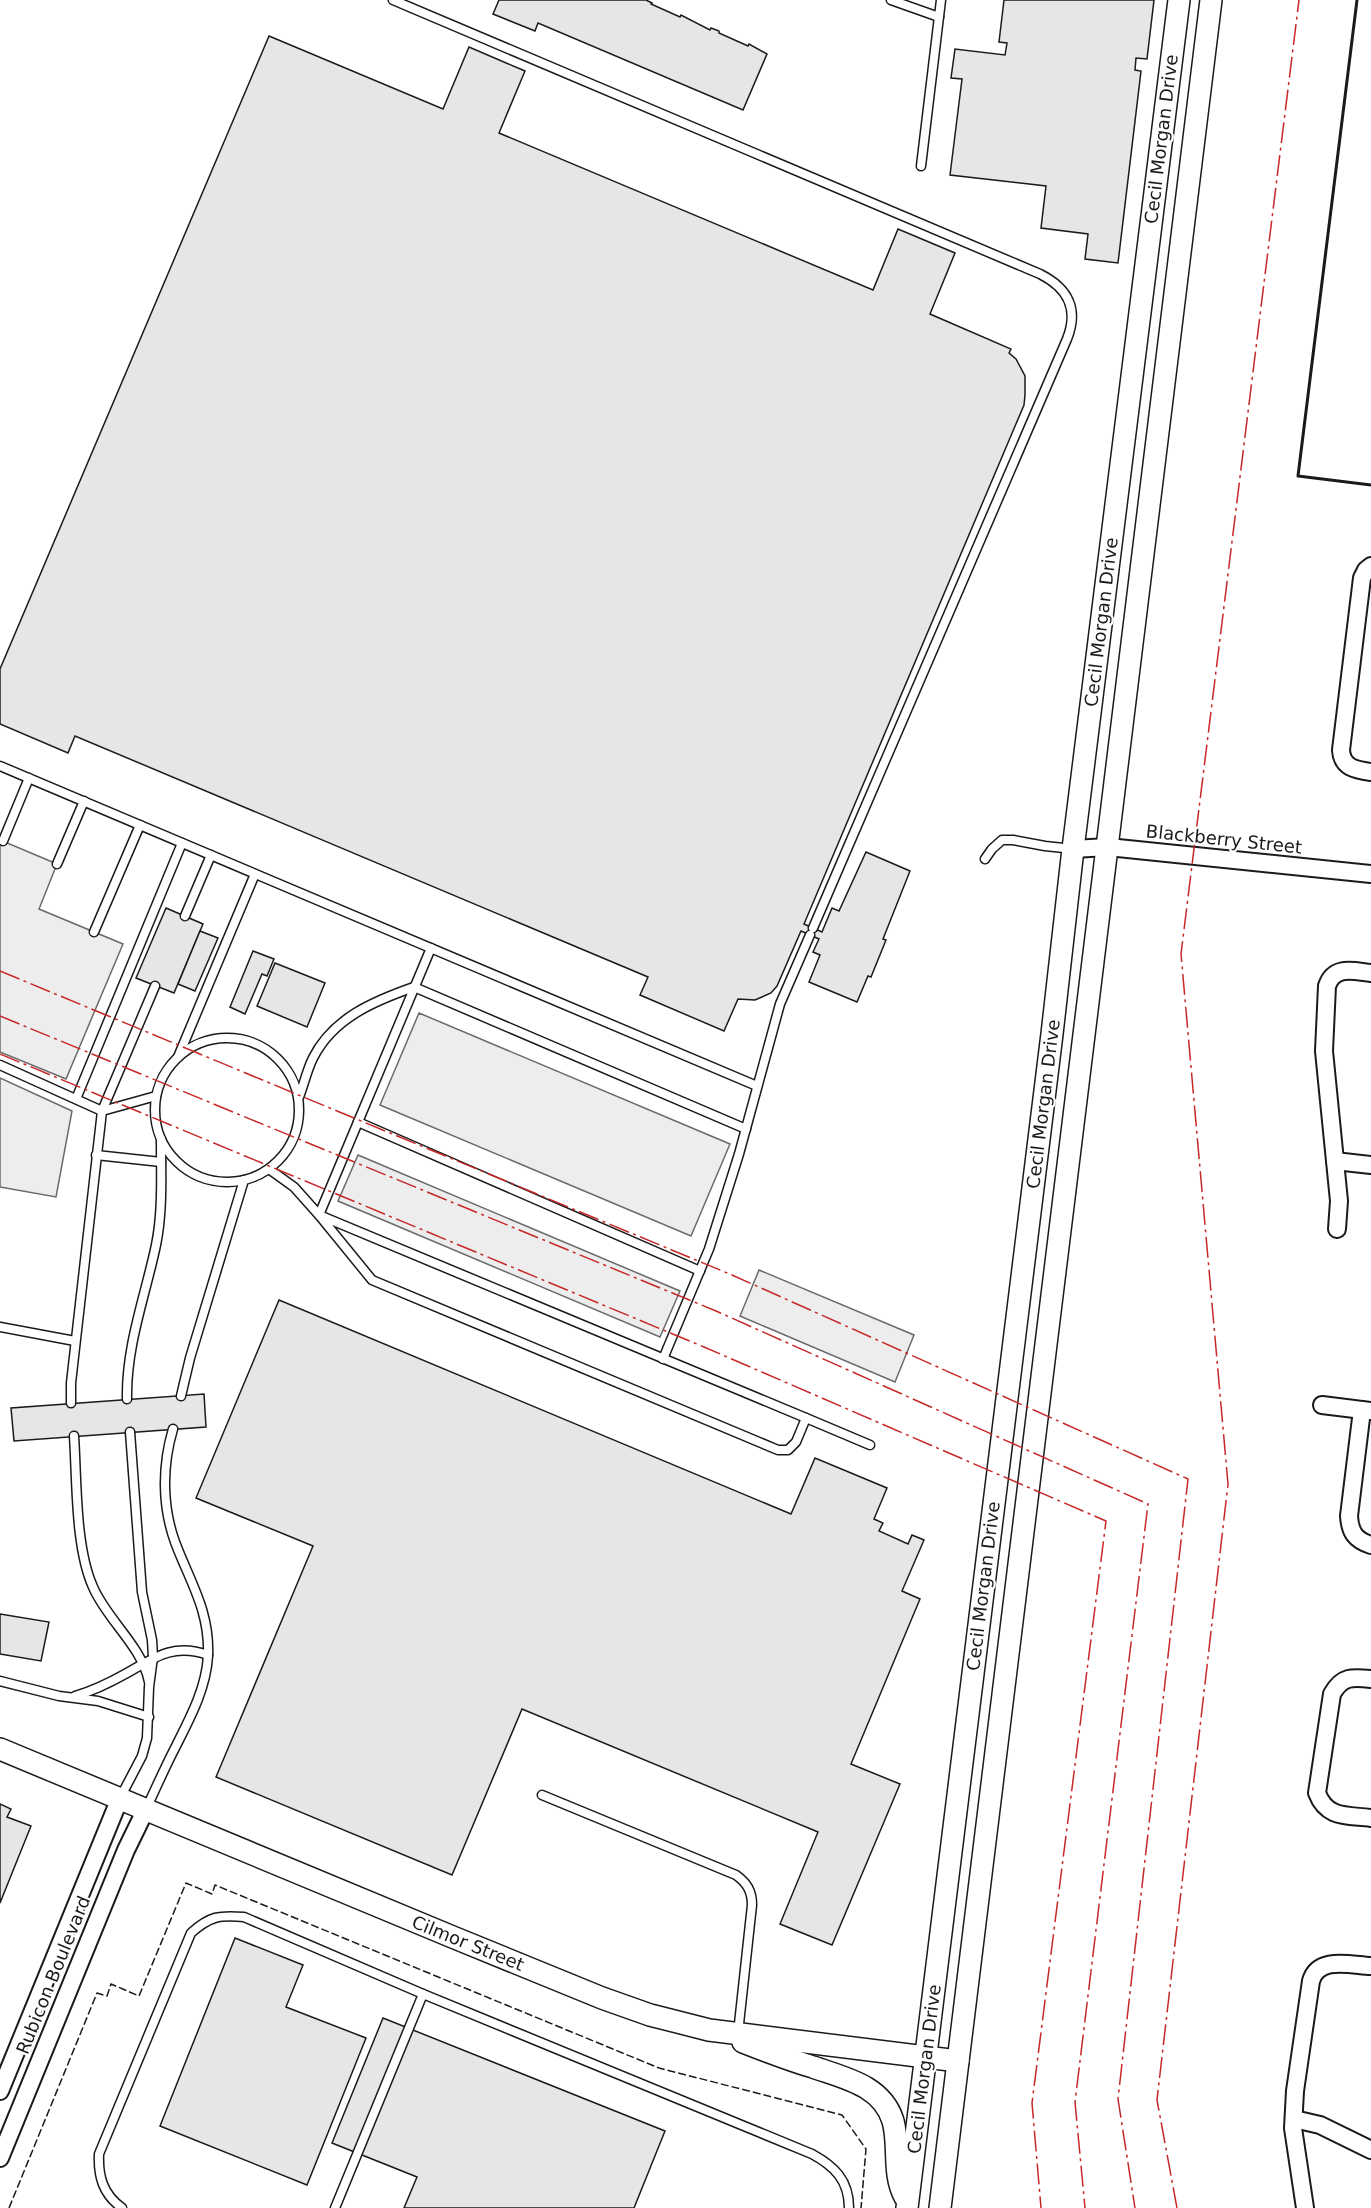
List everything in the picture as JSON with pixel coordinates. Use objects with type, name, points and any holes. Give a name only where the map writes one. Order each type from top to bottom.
[{"type":"street","name":"Cecil Morgan Drive","points":[[907,2205],[1179,0]]},
{"type":"street","name":"Cecil Morgan Drive","points":[[940,2208],[1211,0]]},
{"type":"street","points":[[1371,566],[1362,578],[1341,750],[1348,766],[1355,770],[1371,772]]},
{"type":"street","name":"Blackberry Street","points":[[1073,849],[1108,847],[1371,874]]},
{"type":"street","points":[[1337,1229],[1339,1201],[1324,1051],[1327,986],[1331,977],[1340,971],[1371,973]]},
{"type":"street","points":[[1335,1161],[1371,1165]]},
{"type":"street","points":[[1322,1405],[1367,1410],[1349,1516],[1350,1530],[1359,1541],[1371,1545]]},
{"type":"street","points":[[1371,1679],[1347,1679],[1337,1684],[1332,1694],[1317,1793],[1321,1803],[1330,1812],[1371,1818]]},
{"type":"street","name":"Cilmor Street","points":[[0,1749],[602,1998],[650,2015],[709,2030],[958,2061]]},
{"type":"street","name":"Rubicon Boulevard","points":[[2,2081],[120,1798]]},
{"type":"street","name":"Rubicon Boulevard","points":[[0,2158],[126,1850],[146,1809]]},
{"type":"street","points":[[1305,2208],[1296,2154],[1294,2119],[1295,2091],[1313,1974],[1326,1964],[1371,1966]]},
{"type":"street","points":[[709,2030],[846,2077],[874,2092],[888,2107],[892,2119],[897,2144],[897,2175],[907,2205]]},
{"type":"street","points":[[1294,2119],[1320,2125],[1371,2150]]},
{"type":"lane","points":[[393,0],[1040,274],[1059,285],[1068,299],[1072,319],[1067,339],[780,1004],[746,1128],[709,1249],[663,1359]]},
{"type":"lane","points":[[891,0],[939,17]]},
{"type":"lane","points":[[921,166],[941,0]]},
{"type":"lane","points":[[0,766],[758,1086]]},
{"type":"lane","points":[[3,841],[29,778]]},
{"type":"lane","points":[[57,864],[84,801]]},
{"type":"lane","points":[[94,932],[140,825]]},
{"type":"lane","points":[[985,859],[1002,840],[1073,849]]},
{"type":"lane","points":[[76,1099],[182,843]]},
{"type":"lane","points":[[185,916],[211,855]]},
{"type":"lane","points":[[177,1057],[193,1046],[212,1039],[231,1038],[250,1041],[268,1050],[283,1063],[293,1079],[299,1098],[300,1114],[297,1130],[286,1152],[269,1169],[244,1180],[224,1182],[204,1178],[186,1169],[171,1156],[156,1125],[156,1096],[160,1082],[177,1057],[255,874]]},
{"type":"lane","points":[[319,1215],[430,948]]},
{"type":"lane","points":[[71,1403],[75,1341],[102,1111],[155,986]]},
{"type":"lane","points":[[299,1098],[313,1058],[321,1044],[342,1021],[389,996],[414,987],[746,1128]]},
{"type":"lane","points":[[0,1065],[102,1111],[156,1096]]},
{"type":"lane","points":[[358,1122],[700,1270]]},
{"type":"lane","points":[[127,1399],[129,1366],[137,1318],[156,1245],[160,1205],[161,1139]]},
{"type":"lane","points":[[96,1155],[161,1162]]},
{"type":"lane","points":[[269,1169],[294,1187],[372,1280],[778,1450],[788,1450],[796,1442],[806,1418]]},
{"type":"lane","points":[[181,1396],[190,1358],[244,1180]]},
{"type":"lane","points":[[319,1215],[870,1445]]},
{"type":"lane","points":[[0,1327],[75,1341]]},
{"type":"lane","points":[[146,1809],[195,1708],[202,1688],[208,1655],[207,1632],[202,1608],[175,1542],[165,1493],[165,1460],[173,1430]]},
{"type":"lane","points":[[120,1798],[142,1756],[147,1738],[153,1657],[152,1640],[142,1592],[130,1432]]},
{"type":"lane","points":[[74,1436],[82,1546],[88,1575],[96,1595],[142,1663],[149,1687]]},
{"type":"lane","points":[[72,1697],[89,1692],[153,1657],[176,1651],[199,1652],[208,1655]]},
{"type":"lane","points":[[0,1681],[59,1696],[98,1701],[149,1717]]},
{"type":"lane","points":[[542,1795],[736,1875],[748,1886],[752,1905],[738,2033]]},
{"type":"lane","points":[[122,2208],[105,2190],[98,2173],[99,2154],[191,1933],[204,1921],[222,1916],[244,1917],[423,1994],[812,2154],[832,2165],[843,2182],[849,2208]]},
{"type":"lane","points":[[335,2208],[423,1994]]},
{"type":"shaded area","points":[[0,840],[57,864],[39,909],[123,944],[66,1079],[0,1052]]},
{"type":"shaded area","points":[[419,1013],[730,1144],[691,1236],[380,1105]]},
{"type":"shaded area","points":[[0,1078],[72,1111],[56,1197],[0,1187]]},
{"type":"shaded area","points":[[358,1155],[680,1291],[660,1337],[338,1201]]},
{"type":"shaded area","points":[[759,1270],[914,1335],[895,1382],[740,1316]]},
{"type":"building","points":[[499,0],[646,0],[767,54],[743,110],[538,23],[535,31],[493,14]]},
{"type":"building","points":[[1004,0],[1154,0],[1147,59],[1136,58],[1135,70],[1141,71],[1118,263],[1085,259],[1088,234],[1041,228],[1046,186],[950,175],[962,79],[951,78],[955,49],[1005,55],[1007,43],[999,42]]},
{"type":"building","points":[[269,36],[443,109],[469,47],[525,71],[499,133],[873,290],[898,229],[955,253],[930,314],[1011,349],[1009,353],[1016,359],[1025,376],[1024,405],[804,924],[822,932],[832,908],[839,911],[866,852],[910,871],[883,939],[886,940],[871,977],[868,976],[857,1002],[809,982],[820,955],[813,952],[819,939],[801,931],[777,986],[771,993],[755,1000],[738,999],[724,1031],[640,995],[648,977],[75,736],[68,753],[0,724],[0,669]]},
{"type":"building","points":[[166,908],[203,924],[174,993],[136,978]]},
{"type":"building","points":[[200,931],[218,938],[195,991],[178,984]]},
{"type":"building","points":[[253,951],[274,959],[267,976],[262,974],[245,1014],[230,1007]]},
{"type":"building","points":[[275,963],[325,983],[307,1027],[257,1006]]},
{"type":"building","points":[[279,1300],[791,1514],[815,1458],[887,1488],[874,1519],[883,1523],[879,1531],[908,1544],[912,1535],[924,1540],[902,1591],[920,1599],[851,1764],[900,1784],[832,1945],[780,1924],[818,1832],[522,1709],[452,1875],[216,1777],[313,1546],[196,1498]]},
{"type":"building","points":[[204,1394],[206,1427],[14,1441],[11,1408]]},
{"type":"building","points":[[0,1614],[49,1622],[41,1661],[0,1654]]},
{"type":"building","points":[[0,1804],[11,1809],[7,1817],[31,1826],[0,1903]]},
{"type":"building","points":[[235,1938],[303,1965],[286,2007],[366,2038],[307,2185],[160,2126]]},
{"type":"building","points":[[383,2018],[665,2131],[634,2208],[404,2208],[417,2177],[332,2143]]},
{"type":"fence","points":[[9,2208],[97,1993],[107,1996],[111,1984],[139,1996],[186,1883],[212,1894],[215,1885],[659,2068],[842,2115],[866,2149],[861,2208]]},
{"type":"wall","points":[[1357,0],[1298,476],[1371,485]]},
{"type":"power","points":[[1177,2208],[1157,2100],[1228,1484],[1181,954],[1299,0]]},
{"type":"power","points":[[0,971],[732,1275],[1188,1479],[1118,2099],[1135,2208]]},
{"type":"power","points":[[0,1016],[716,1311],[1148,1504],[1075,2102],[1085,2208]]},
{"type":"power","points":[[0,1054],[704,1347],[1106,1521],[1032,2103],[1041,2208]]}]
